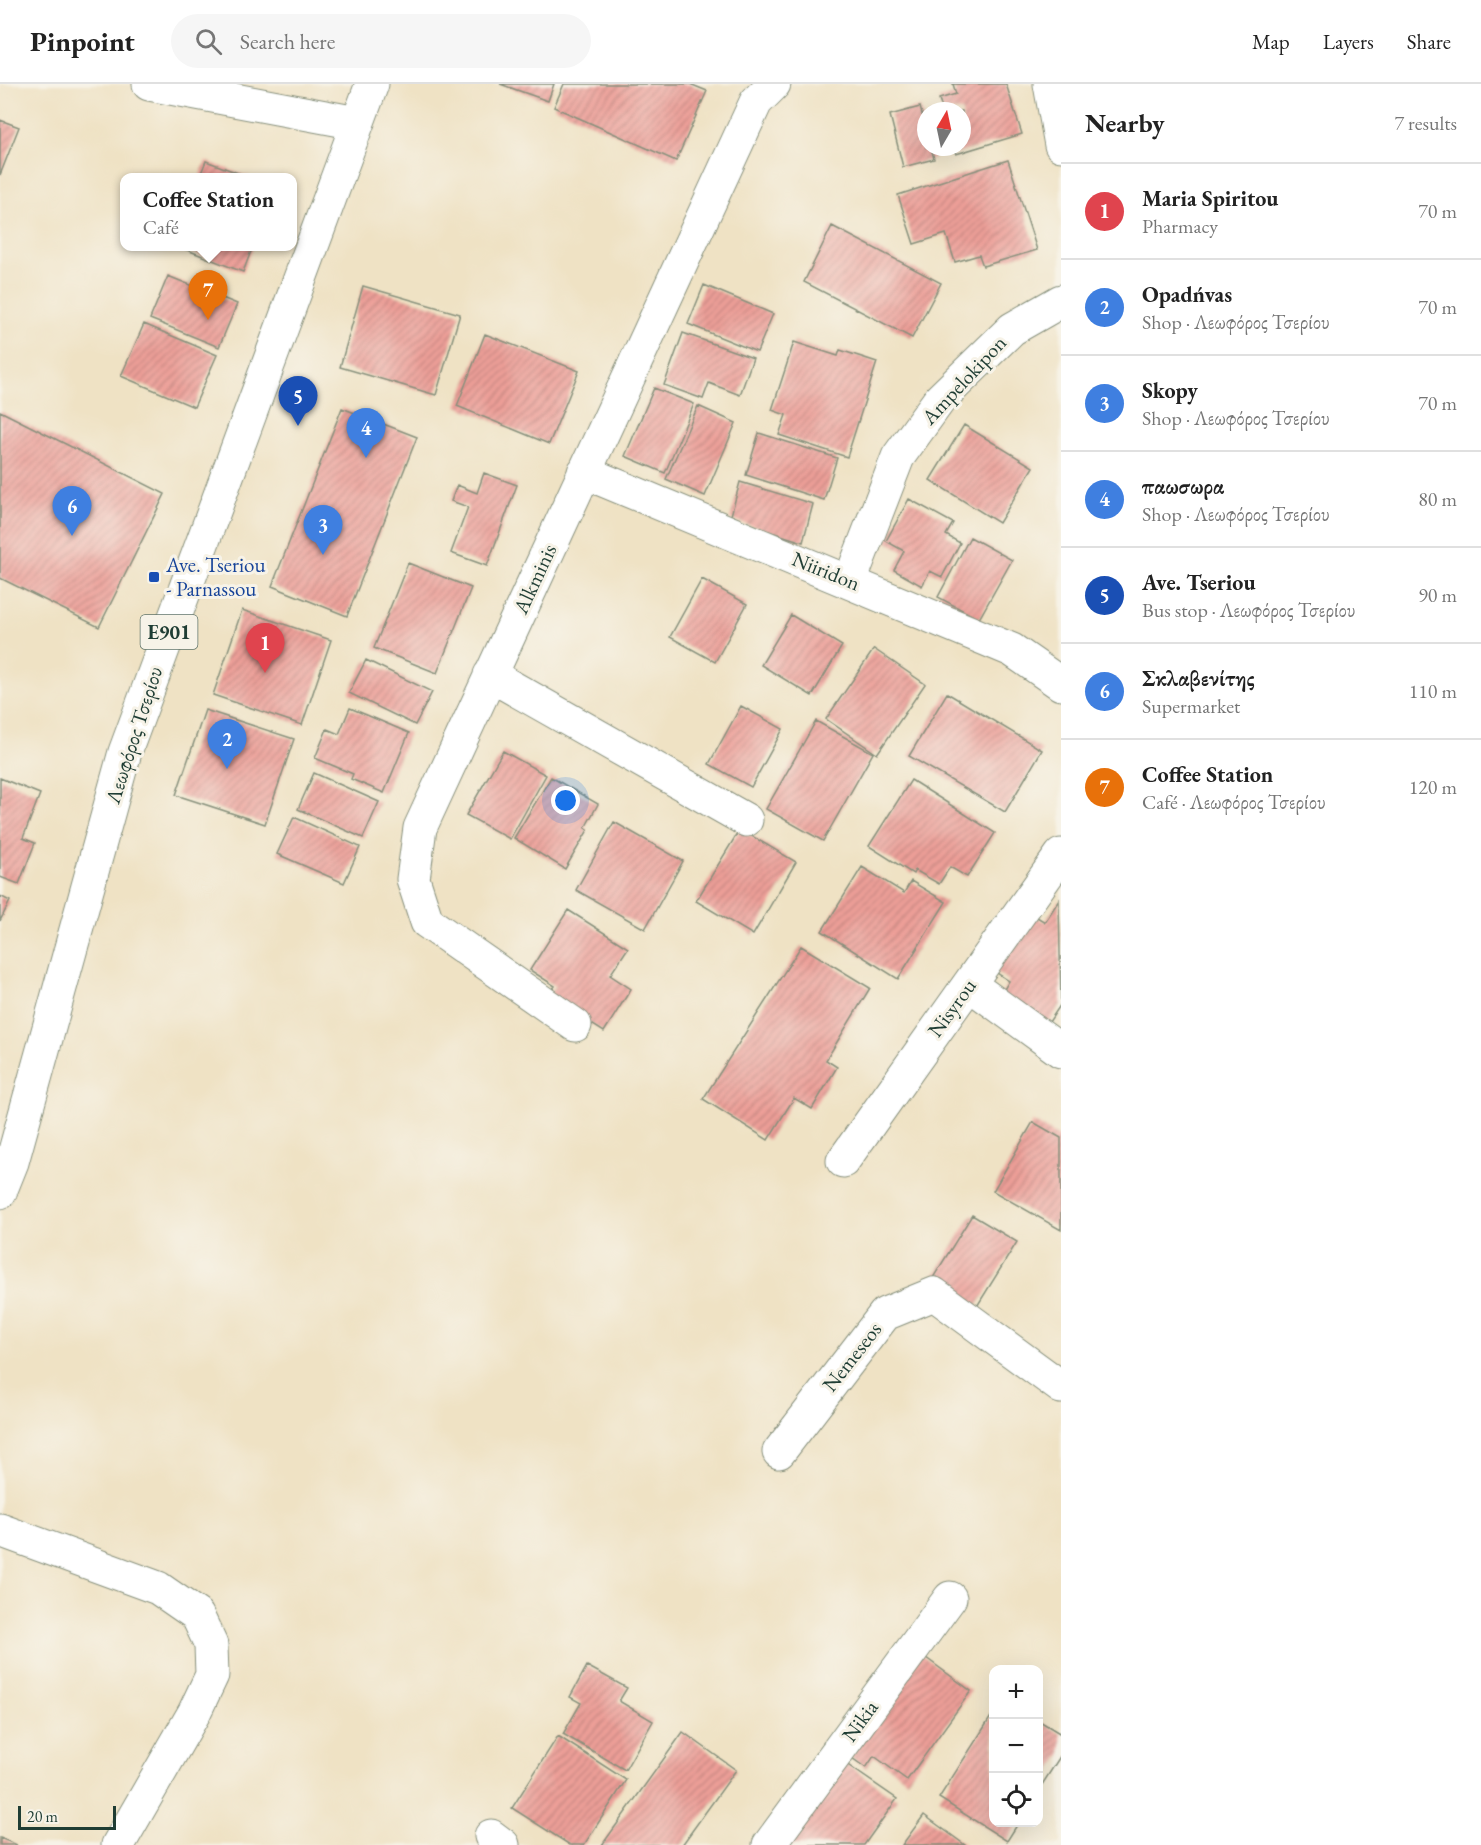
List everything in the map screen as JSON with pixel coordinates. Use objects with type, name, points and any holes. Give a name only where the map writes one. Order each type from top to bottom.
[{"type":"street","points":[[149,84],[357,123]]},
{"type":"street","name":"Λεωφόρος Τσερίου","points":[[0,1192],[6,1160],[125,752],[372,84]]},
{"type":"street","name":"Alkminis","points":[[575,1025],[427,922],[413,879],[420,828],[756,102],[774,84]]},
{"type":"street","points":[[1050,84],[1061,145]]},
{"type":"street","name":"Ampelokipon","points":[[850,581],[898,457],[940,399],[1012,329],[1061,301]]},
{"type":"street","name":"Niiridon","points":[[584,472],[1012,650],[1061,684]]},
{"type":"street","points":[[490,675],[746,820]]},
{"type":"street","name":"Nisyrou","points":[[843,1161],[1061,855]]},
{"type":"street","points":[[969,984],[1061,1052]]},
{"type":"street","name":"Nemeseos","points":[[779,1452],[885,1314],[934,1294],[1061,1387]]},
{"type":"street","points":[[0,1530],[158,1588],[197,1615],[211,1645],[212,1675],[194,1713],[118,1845]]},
{"type":"street","name":"Nikia","points":[[769,1845],[950,1598]]},
{"type":"building","points":[[500,84],[554,84],[548,101]]},
{"type":"building","points":[[564,84],[690,84],[707,91],[676,161],[554,107]]},
{"type":"building","points":[[953,84],[1006,84],[1022,134],[971,149],[971,102],[940,102],[939,99],[956,94]]},
{"type":"building","points":[[917,108],[917,156],[933,156],[934,159],[903,167],[890,115]]},
{"type":"building","points":[[0,120],[19,127],[0,175]]},
{"type":"building","points":[[1008,160],[1037,250],[983,266],[979,255],[955,262],[946,234],[914,244],[898,195]]},
{"type":"building","points":[[206,161],[238,173],[201,173]]},
{"type":"building","points":[[832,226],[941,283],[912,338],[804,282]]},
{"type":"building","points":[[190,251],[251,251],[243,272]]},
{"type":"building","points":[[168,276],[237,304],[219,347],[150,319]]},
{"type":"building","points":[[704,285],[773,314],[757,352],[688,324]]},
{"type":"building","points":[[363,286],[460,314],[436,395],[340,367]]},
{"type":"building","points":[[144,324],[217,355],[194,407],[121,376]]},
{"type":"building","points":[[683,333],[753,358],[740,395],[709,383],[703,399],[664,385]]},
{"type":"building","points":[[485,334],[579,371],[549,444],[457,406]]},
{"type":"building","points":[[794,342],[838,356],[840,350],[877,362],[847,457],[779,435],[786,415],[772,410]]},
{"type":"building","points":[[654,388],[694,404],[665,473],[625,456]]},
{"type":"building","points":[[698,406],[736,423],[705,496],[666,479]]},
{"type":"building","points":[[342,408],[417,437],[347,616],[272,586]]},
{"type":"building","points":[[0,411],[165,494],[99,627],[0,578]]},
{"type":"building","points":[[964,425],[1033,467],[999,523],[930,480]]},
{"type":"building","points":[[759,433],[837,458],[824,500],[746,475]]},
{"type":"building","points":[[484,473],[517,485],[487,566],[451,553],[468,507],[451,501],[457,485],[477,493]]},
{"type":"building","points":[[740,482],[813,504],[803,542],[730,519]]},
{"type":"building","points":[[909,499],[953,523],[946,535],[960,543],[942,577],[930,571],[922,586],[894,570],[904,551],[886,541]]},
{"type":"building","points":[[970,537],[1012,560],[979,619],[938,597]]},
{"type":"building","points":[[408,563],[471,588],[437,673],[374,648]]},
{"type":"building","points":[[702,579],[747,604],[715,662],[670,637]]},
{"type":"building","points":[[242,610],[331,640],[302,725],[213,695]]},
{"type":"building","points":[[791,615],[842,646],[812,696],[761,665]]},
{"type":"building","points":[[874,649],[925,684],[877,754],[826,719]]},
{"type":"building","points":[[366,660],[432,692],[415,725],[349,693]]},
{"type":"building","points":[[947,693],[1042,750],[1005,812],[909,756]]},
{"type":"building","points":[[741,706],[783,729],[751,787],[709,764]]},
{"type":"building","points":[[350,708],[409,733],[384,793],[351,779],[353,774],[315,758],[327,729],[339,734]]},
{"type":"building","points":[[205,710],[294,739],[265,824],[176,795]]},
{"type":"building","points":[[816,721],[873,753],[823,841],[766,809]]},
{"type":"building","points":[[503,751],[546,775],[510,839],[466,815]]},
{"type":"building","points":[[314,773],[379,802],[363,838],[298,809]]},
{"type":"building","points":[[551,777],[598,804],[585,828],[588,830],[565,869],[514,838]]},
{"type":"building","points":[[0,778],[40,794],[23,838],[35,843],[19,884],[0,877]]},
{"type":"building","points":[[911,780],[995,833],[967,877],[950,867],[939,884],[915,870],[913,874],[869,846]]},
{"type":"building","points":[[294,817],[360,847],[344,883],[277,854]]},
{"type":"building","points":[[614,822],[683,861],[645,929],[576,890]]},
{"type":"building","points":[[740,829],[796,862],[753,935],[696,901]]},
{"type":"building","points":[[862,867],[904,893],[911,881],[946,902],[898,979],[822,931]]},
{"type":"building","points":[[0,896],[10,901],[0,921]]},
{"type":"building","points":[[1059,900],[1061,1004],[1043,1031],[997,1001],[1009,981],[991,969],[1029,912],[1045,922]]},
{"type":"building","points":[[568,910],[628,948],[610,975],[631,989],[604,1032],[548,996],[555,986],[530,970]]},
{"type":"building","points":[[801,946],[870,988],[826,1060],[837,1067],[812,1109],[794,1098],[768,1140],[703,1099]]},
{"type":"building","points":[[1033,1122],[1061,1138],[1061,1230],[993,1191]]},
{"type":"building","points":[[972,1215],[1017,1242],[976,1308],[931,1281]]},
{"type":"building","points":[[918,1652],[971,1691],[907,1780],[874,1756],[866,1768],[845,1753]]},
{"type":"building","points":[[587,1666],[627,1688],[619,1701],[653,1721],[625,1770],[563,1734],[581,1703],[570,1697]]},
{"type":"building","points":[[989,1720],[989,1827],[1016,1827],[1007,1841],[939,1798]]},
{"type":"building","points":[[1043,1723],[1061,1734],[1061,1755],[1043,1783]]},
{"type":"building","points":[[683,1732],[736,1770],[682,1845],[602,1845]]},
{"type":"building","points":[[558,1736],[626,1780],[584,1845],[570,1845],[512,1808]]},
{"type":"building","points":[[839,1759],[897,1799],[864,1845],[778,1845]]},
{"type":"building","points":[[924,1815],[965,1845],[902,1845]]},
{"type":"building","points":[[0,1838],[17,1845],[0,1845]]},
{"type":"place","name":"Coffee Station","points":[[208,320]]},
{"type":"place","name":"Ave. Tseriou","points":[[298,426]]},
{"type":"place","name":"παωσωρα","points":[[366,458]]},
{"type":"place","name":"Σκλαβενίτης","points":[[72,536]]},
{"type":"place","name":"Skopy","points":[[323,555]]},
{"type":"place","name":"Ave. Tseriou - Parnassou","points":[[154,577]]},
{"type":"place","name":"Maria Spiritou","points":[[265,673]]},
{"type":"place","name":"Opadńvas","points":[[227,769]]}]
